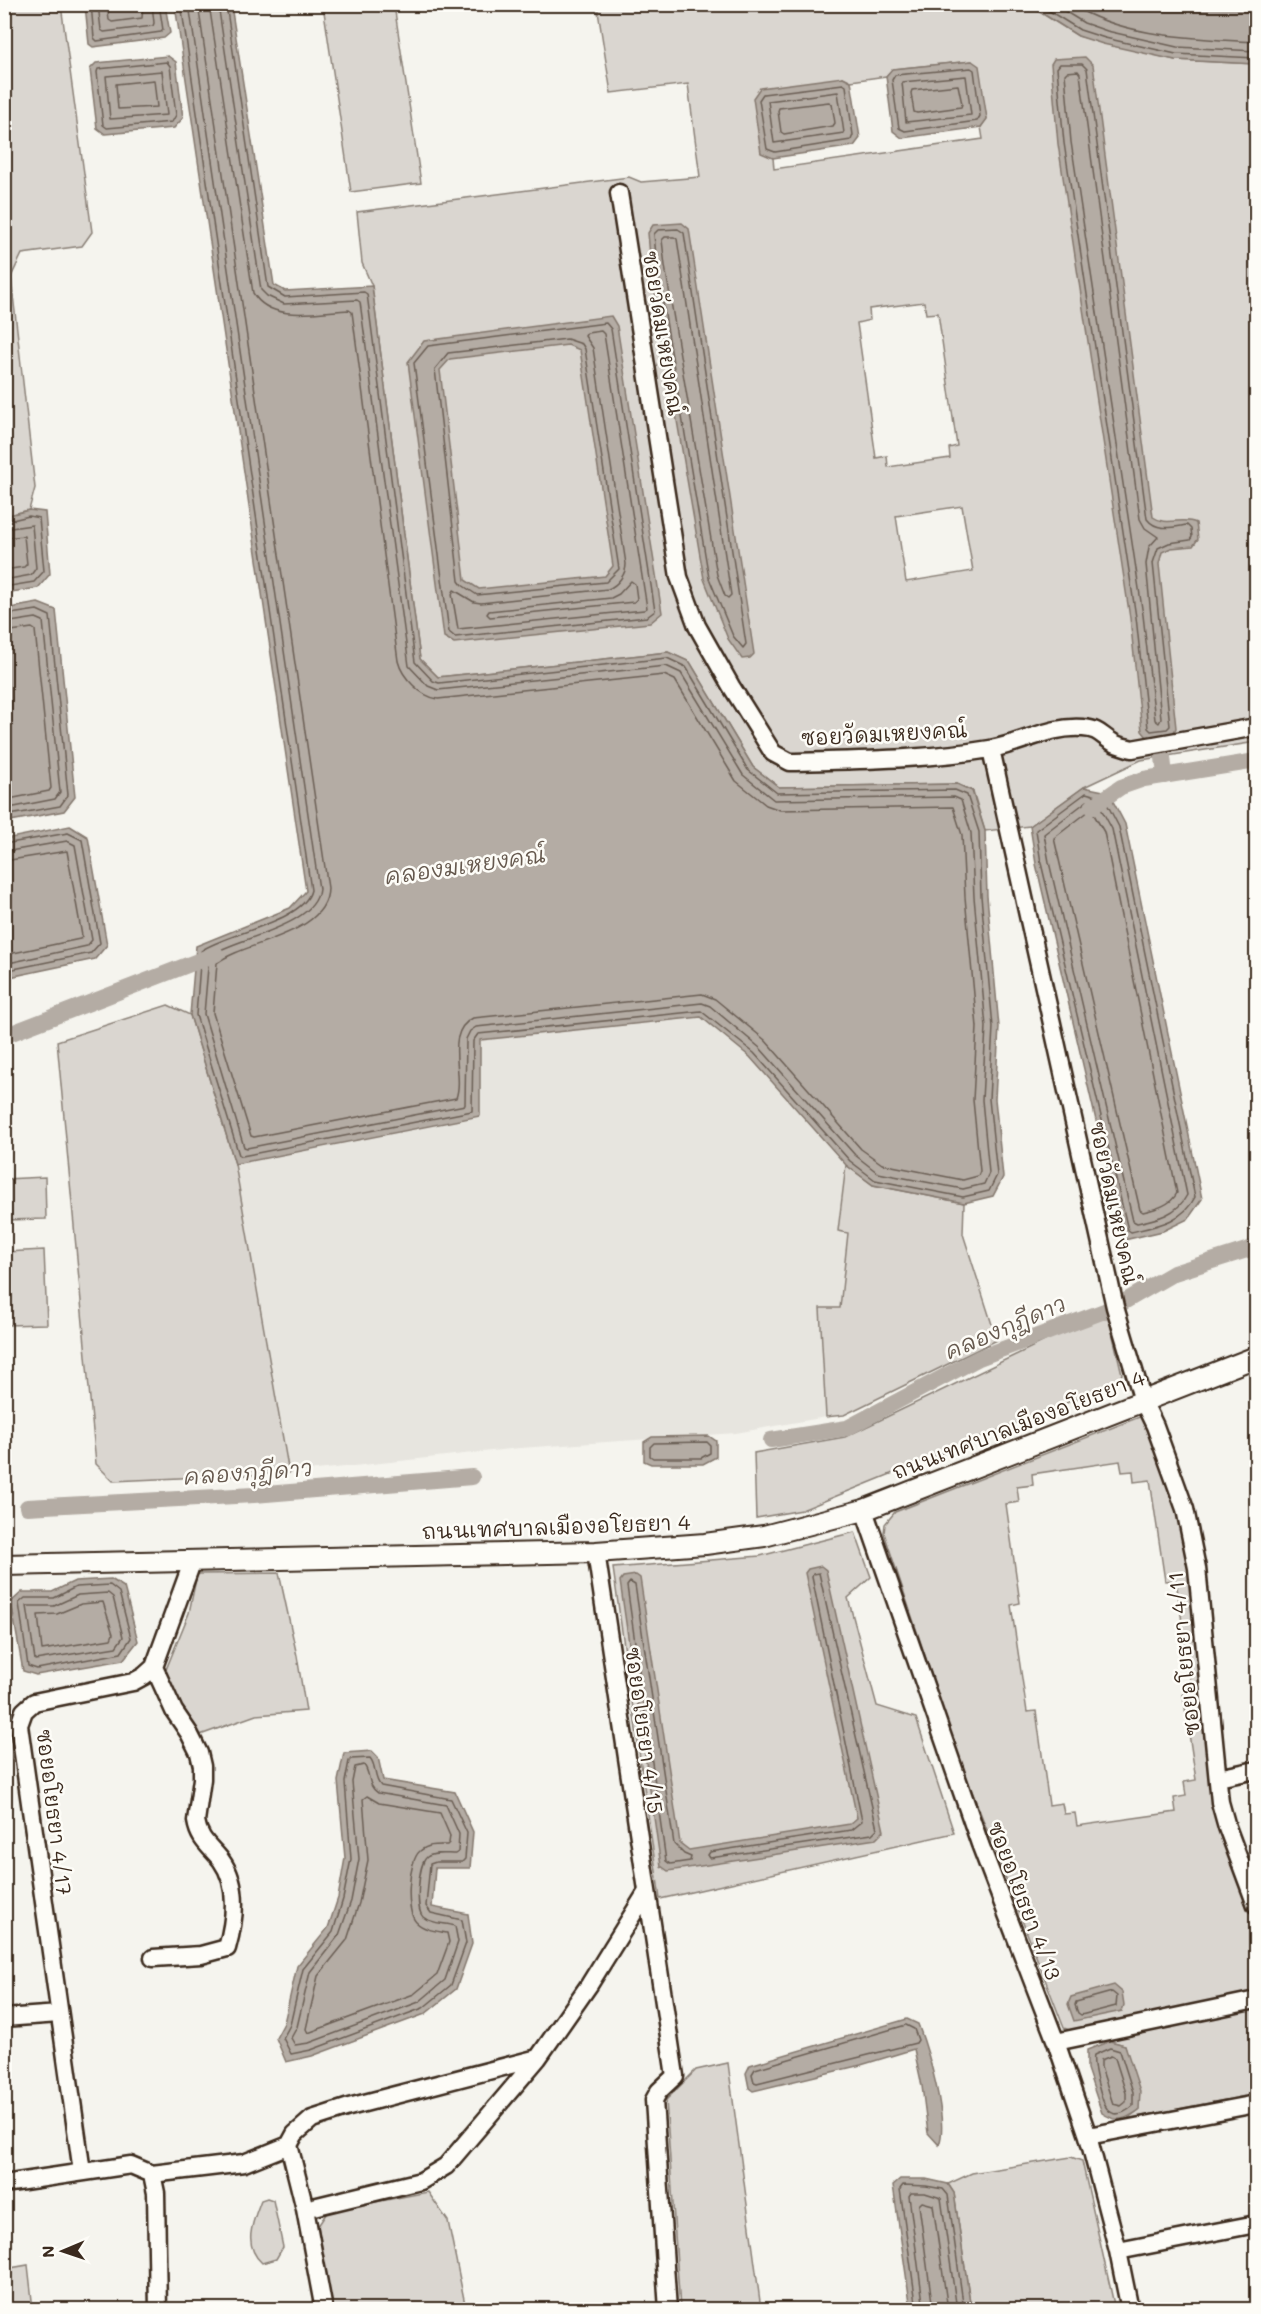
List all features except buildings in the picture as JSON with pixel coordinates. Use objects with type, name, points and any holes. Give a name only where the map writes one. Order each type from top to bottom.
[{"type":"street","name":"ซอยวัดมเหยงคณ์","points":[[619,193],[679,577],[697,626],[773,753],[790,762],[923,756],[991,749],[1115,1307],[1143,1401]]},
{"type":"street","points":[[991,749],[1028,740],[1059,728],[1095,729],[1114,743],[1132,749],[1257,727]]},
{"type":"street","name":"ถนนเทศบาลเมืองอโยธยา 4","points":[[4,1565],[596,1552],[705,1544],[764,1536],[864,1510],[1257,1357]]},
{"type":"street","name":"ซอยอโยธยา 4/11","points":[[1143,1401],[1155,1426],[1185,1509],[1197,1568],[1220,1802],[1227,1827],[1257,1905]]},
{"type":"street","name":"ซอยอโยธยา 4/13","points":[[864,1510],[980,1844],[1056,2042],[1088,2136],[1118,2251],[1130,2310]]},
{"type":"street","name":"ซอยอโยธยา 4/15","points":[[596,1552],[675,2076],[659,2091],[654,2100],[668,2310]]},
{"type":"street","points":[[153,1958],[201,1955],[228,1948],[234,1922],[234,1900],[230,1878],[221,1860],[204,1844],[197,1828],[202,1766],[199,1753],[174,1711],[154,1667],[193,1560]]},
{"type":"street","name":"ซอยอโยธยา 4/17","points":[[82,2172],[19,1725],[24,1711],[34,1702],[133,1682],[154,1667]]},
{"type":"street","points":[[1218,1778],[1257,1770]]},
{"type":"street","points":[[306,2209],[421,2181],[446,2166],[538,2058],[589,1985],[646,1893]]},
{"type":"street","points":[[1056,2042],[1257,2000]]},
{"type":"street","points":[[4,2018],[59,2014]]},
{"type":"street","points":[[324,2310],[306,2209],[290,2145],[295,2134],[312,2119],[349,2106],[538,2058]]},
{"type":"street","points":[[1088,2136],[1257,2104]]},
{"type":"street","points":[[4,2184],[131,2165],[152,2174],[244,2163],[290,2145]]},
{"type":"street","points":[[152,2174],[156,2193],[158,2310]]},
{"type":"street","points":[[1118,2251],[1257,2224]]},
{"type":"shaded area","points":[[4,5],[61,5],[92,232],[82,246],[22,254],[11,277],[35,488],[29,510],[5,516]]},
{"type":"shaded area","points":[[323,5],[394,5],[421,183],[351,192]]},
{"type":"shaded area","points":[[597,5],[1030,6],[1078,36],[1175,60],[1256,64],[1256,742],[1141,760],[1084,787],[1030,826],[985,831],[973,791],[957,784],[779,787],[753,767],[690,662],[668,652],[438,677],[420,659],[372,286],[362,263],[357,212],[629,177],[641,182],[700,177],[688,84],[611,93]],"holes":[[[972,61],[987,118],[981,127],[983,139],[774,169],[773,158],[761,152],[843,77],[851,81],[886,76],[893,69]],[[924,302],[926,314],[938,313],[957,446],[949,448],[950,458],[888,467],[887,456],[876,458],[857,323],[870,320],[869,309]],[[962,506],[973,571],[906,582],[896,516]]]},
{"type":"shaded area","points":[[168,1005],[190,1015],[235,1164],[289,1473],[113,1481],[96,1464],[57,1041]]},
{"type":"shaded area","points":[[701,1017],[750,1057],[846,1165],[838,1231],[848,1233],[840,1309],[820,1308],[826,1417],[736,1433],[520,1448],[289,1473],[235,1164],[480,1116],[479,1040]]},
{"type":"shaded area","points":[[846,1165],[873,1185],[964,1203],[963,1234],[997,1340],[844,1415],[826,1417],[820,1308],[840,1308],[848,1233],[838,1231]]},
{"type":"shaded area","points":[[45,1177],[46,1219],[5,1220],[5,1179]]},
{"type":"shaded area","points":[[44,1250],[47,1324],[5,1325],[5,1252]]},
{"type":"shaded area","points":[[1107,1311],[1122,1374],[1118,1382],[802,1510],[756,1518],[754,1453],[845,1437]]},
{"type":"shaded area","points":[[1142,1416],[1149,1420],[1184,1528],[1209,1783],[1214,1813],[1252,1910],[1256,1943],[1256,1991],[1072,2031],[1064,2028],[961,1763],[884,1533],[885,1524],[895,1512]],"holes":[[[1120,1461],[1122,1472],[1133,1471],[1134,1482],[1150,1480],[1165,1581],[1176,1580],[1192,1692],[1183,1694],[1196,1780],[1184,1782],[1186,1796],[1174,1798],[1176,1812],[1077,1826],[1075,1813],[1064,1814],[1062,1803],[1049,1805],[1036,1711],[1027,1712],[1011,1605],[1020,1603],[1006,1504],[1019,1502],[1017,1487],[1033,1485],[1032,1474]]]},
{"type":"shaded area","points":[[855,1532],[871,1577],[848,1598],[877,1706],[916,1718],[954,1833],[660,1899],[613,1568],[760,1556]]},
{"type":"shaded area","points":[[279,1573],[306,1711],[256,1715],[200,1735],[174,1699],[163,1677],[189,1613],[197,1574]]},
{"type":"shaded area","points":[[1256,2005],[1256,2094],[1127,2119],[1139,2110],[1125,2045],[1110,2041],[1127,2033]]},
{"type":"shaded area","points":[[728,2063],[761,2309],[680,2309],[666,2100],[696,2070]]},
{"type":"shaded area","points":[[1071,2157],[1082,2161],[1115,2309],[971,2309],[954,2193],[948,2184],[972,2173]]},
{"type":"shaded area","points":[[428,2192],[448,2221],[466,2309],[333,2309],[318,2226],[328,2211]]},
{"type":"shaded area","points":[[267,2198],[273,2200],[283,2247],[276,2259],[262,2263],[252,2249],[251,2233],[261,2200]]},
{"type":"shaded area","points":[[28,2265],[33,2309],[5,2309],[5,2269]]},
{"type":"water","points":[[85,5],[165,5],[170,33],[164,38],[93,47],[89,44]]},
{"type":"water","points":[[175,5],[231,5],[274,285],[285,291],[372,286],[420,659],[438,677],[668,652],[690,662],[753,767],[779,787],[957,784],[972,791],[985,831],[987,896],[999,1027],[995,1099],[1003,1177],[993,1196],[964,1203],[873,1185],[846,1165],[750,1057],[701,1017],[480,1040],[480,1116],[235,1164],[190,1015],[196,946],[290,908],[306,891]]},
{"type":"water","points":[[1029,5],[1256,5],[1256,64],[1175,60],[1103,44],[1078,36]]},
{"type":"water","points":[[168,56],[176,62],[183,118],[174,128],[105,134],[97,128],[90,69],[96,63]]},
{"type":"water","points":[[1085,57],[1093,65],[1153,517],[1164,521],[1196,523],[1198,539],[1193,546],[1171,548],[1162,552],[1159,564],[1176,728],[1172,735],[1147,737],[1142,731],[1130,618],[1058,144],[1051,64],[1054,59]]},
{"type":"water","points":[[972,61],[979,66],[987,119],[981,127],[902,138],[893,131],[886,76],[892,69]]},
{"type":"water","points":[[843,77],[851,81],[860,138],[854,146],[773,158],[761,153],[753,98],[760,88]]},
{"type":"water","points":[[682,223],[689,229],[754,654],[750,658],[742,659],[728,639],[704,579],[651,268],[648,233],[653,225]]},
{"type":"water","points":[[611,316],[617,326],[662,613],[650,623],[454,643],[444,637],[408,362],[424,341]],"holes":[[[568,345],[580,350],[613,566],[605,576],[479,589],[465,580],[440,370],[450,359]]]},
{"type":"water","points":[[29,510],[45,512],[50,574],[38,588],[5,593],[5,516]]},
{"type":"water","points":[[38,603],[56,610],[75,797],[64,811],[5,822],[5,609]]},
{"type":"water","points":[[1084,787],[1108,792],[1125,824],[1202,1199],[1188,1219],[1163,1231],[1124,1240],[1036,864],[1030,826]]},
{"type":"water","points":[[70,826],[88,837],[107,945],[95,959],[5,978],[5,839]]},
{"type":"water","points":[[709,1436],[716,1441],[716,1457],[703,1464],[651,1464],[644,1461],[644,1442],[652,1437]]},
{"type":"water","points":[[821,1566],[826,1570],[884,1831],[876,1839],[668,1871],[661,1866],[620,1581],[623,1577],[636,1575],[640,1578],[680,1843],[689,1850],[850,1824],[857,1818],[805,1573],[808,1569]]},
{"type":"water","points":[[111,1579],[124,1587],[138,1641],[123,1660],[36,1675],[23,1671],[11,1602],[22,1592],[52,1592],[75,1581]]},
{"type":"water","points":[[372,1751],[378,1757],[383,1780],[455,1792],[473,1832],[470,1868],[435,1868],[432,1907],[468,1914],[472,1944],[456,1989],[425,2014],[312,2056],[286,2062],[276,2038],[284,2023],[297,1966],[328,1928],[338,1898],[345,1858],[338,1781],[344,1753]]},
{"type":"water","points":[[1114,1985],[1122,1992],[1124,2005],[1122,2011],[1074,2021],[1068,2004],[1071,1997]]},
{"type":"water","points":[[907,2019],[918,2024],[932,2067],[941,2119],[939,2145],[928,2133],[922,2086],[914,2049],[861,2065],[753,2091],[749,2088],[746,2073],[750,2065]]},
{"type":"water","points":[[1110,2041],[1125,2045],[1140,2091],[1139,2110],[1121,2119],[1102,2113],[1087,2069],[1087,2050]]},
{"type":"water","points":[[900,2179],[926,2179],[948,2184],[954,2193],[971,2309],[911,2309],[893,2185]]},
{"type":"waterway","points":[[1163,757],[1165,776]]},
{"type":"waterway","name":"คลองมเหยงคณ์","points":[[1092,807],[1121,787],[1144,779],[1256,761]]},
{"type":"waterway","name":"คลองมเหยงคณ์","points":[[4,1036],[216,954]]},
{"type":"waterway","name":"คลองกุฎีดาว","points":[[771,1440],[847,1428],[979,1358],[1115,1307],[1174,1273],[1256,1247]]},
{"type":"waterway","name":"คลองกุฎีดาว","points":[[27,1507],[254,1495],[472,1477]]}]
